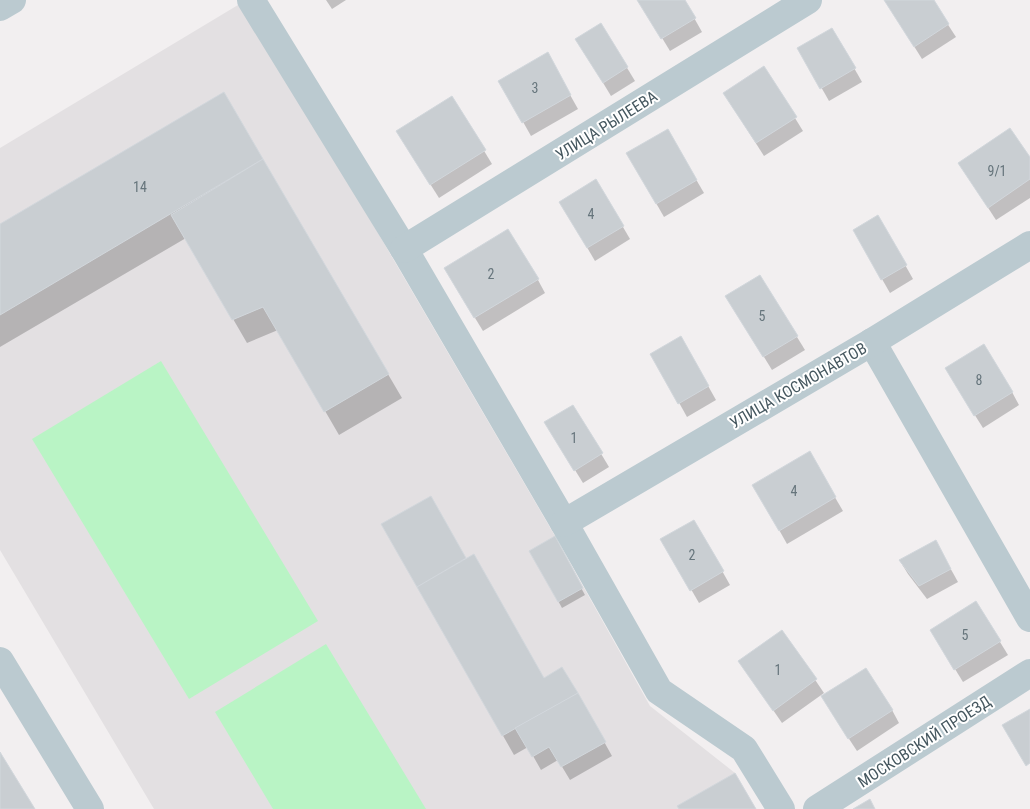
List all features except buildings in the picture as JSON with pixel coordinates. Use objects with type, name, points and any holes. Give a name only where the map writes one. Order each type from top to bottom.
[{"type":"street","points":[[0,7],[12,0]]},
{"type":"street","points":[[251,0],[404,249],[564,522],[659,691],[744,749],[781,809]]},
{"type":"street","name":"УЛИЦА РЫЛЕЕВА","points":[[404,249],[808,0]]},
{"type":"street","name":"УЛИЦА КОСМОНАВТОВ","points":[[564,522],[872,342],[1030,245]]},
{"type":"street","points":[[872,342],[1030,618]]},
{"type":"street","points":[[0,661],[90,809]]},
{"type":"street","name":"МОСКОВСКИЙ ПРОЕЗД","points":[[817,809],[1030,673]]},
{"type":"shaded area","points":[[243,2],[555,536],[650,706],[735,773],[756,809],[154,809],[0,550],[0,148]]},
{"type":"green space","points":[[161,361],[318,621],[189,699],[32,439]]},
{"type":"green space","points":[[326,644],[426,809],[273,809],[215,712]]}]
